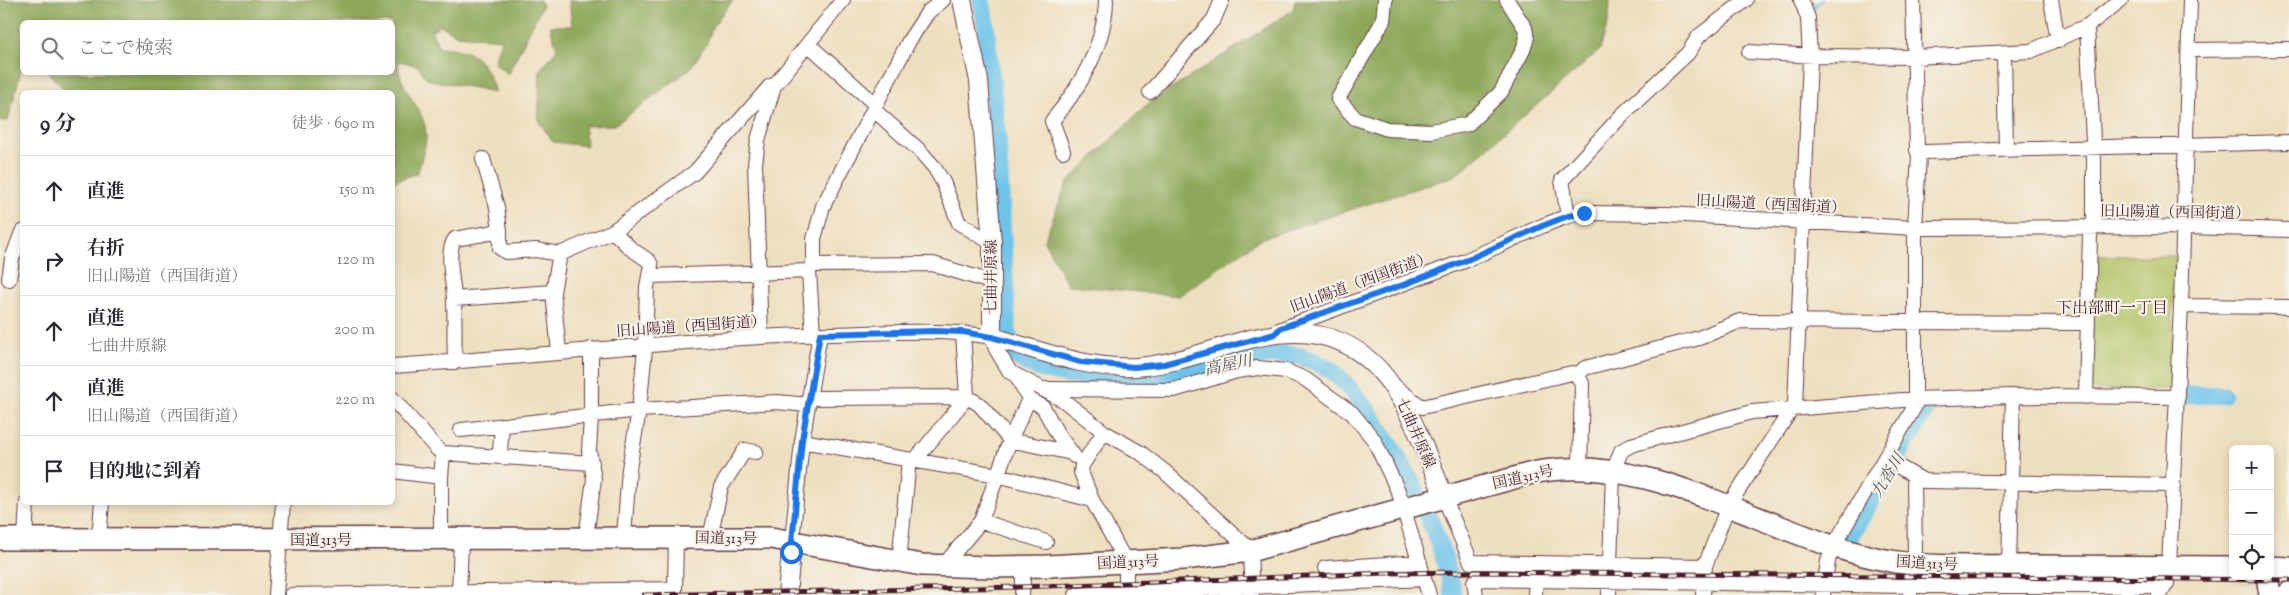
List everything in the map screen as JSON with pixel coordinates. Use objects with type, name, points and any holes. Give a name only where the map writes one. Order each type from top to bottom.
[{"type":"highway","name":"国道313号","points":[[0,539],[451,540],[586,537],[710,538],[792,541],[898,562],[947,566],[1024,566],[1126,562],[1250,551],[1539,472],[1561,468],[1580,468],[1613,472],[1657,482],[1728,506],[1833,547],[1861,555],[1914,564],[2229,567]]},
{"type":"highway","points":[[2274,567],[2289,568]]},
{"type":"highway","points":[[2268,580],[2270,595]]},
{"type":"main road","name":"七曲井原線","points":[[962,0],[979,81],[992,243],[991,282],[994,338],[1081,362],[1134,367],[1164,364],[1275,334],[1311,333],[1333,339],[1367,359],[1393,384],[1410,414],[1441,498]]},
{"type":"main road","points":[[787,595],[792,541]]},
{"type":"street","points":[[761,337],[757,272],[755,164],[758,140],[774,86],[843,0]]},
{"type":"street","points":[[792,541],[802,440],[816,334],[811,268],[814,239],[823,206],[908,41],[928,12],[944,0]]},
{"type":"street","points":[[1063,151],[1052,121],[1065,105],[1085,72],[1100,36],[1105,17],[1106,0]]},
{"type":"street","points":[[1150,92],[1214,19],[1222,0]]},
{"type":"street","points":[[1385,0],[1383,21],[1338,99],[1355,118],[1387,129],[1431,131],[1468,124],[1501,92],[1524,50],[1527,38],[1525,28],[1507,0]]},
{"type":"street","points":[[1568,216],[1562,180],[1624,114],[1688,53],[1699,36],[1746,0]]},
{"type":"street","points":[[1704,589],[1705,566],[1728,506],[1796,404],[1809,55],[1808,18],[1801,0]]},
{"type":"street","points":[[1824,590],[1828,561],[1833,547],[1891,462],[1913,411],[1915,399],[1915,228],[1919,155],[1917,150],[1913,0]]},
{"type":"street","points":[[2051,0],[2058,41]]},
{"type":"street","points":[[1749,52],[1914,57],[2004,54],[2032,51],[2058,41],[2086,26],[2121,0]]},
{"type":"street","points":[[1476,595],[1474,582],[1479,579],[1536,580],[1609,588],[1704,589],[1910,590],[2152,586],[2160,593],[2167,583],[2169,567],[2178,397],[2190,0]]},
{"type":"street","points":[[2086,26],[2093,147],[2094,219],[2091,228],[2086,397]]},
{"type":"street","points":[[808,44],[934,166],[943,182],[959,222],[992,243]]},
{"type":"street","points":[[2189,50],[2289,49]]},
{"type":"street","points":[[2004,54],[2006,150]]},
{"type":"street","points":[[483,159],[497,207],[500,248],[506,252],[536,250],[560,254],[613,231],[695,172],[770,86],[774,86]]},
{"type":"street","points":[[1919,155],[1925,152],[2289,142]]},
{"type":"street","name":"旧山陽道（西国街道）","points":[[1275,334],[1280,328],[1467,260],[1568,216],[1619,212],[1915,228],[2289,230]]},
{"type":"street","points":[[456,362],[454,298],[450,270],[453,241],[474,234],[500,231]]},
{"type":"street","points":[[613,231],[630,248],[649,261],[645,345],[639,410],[628,469],[624,537]]},
{"type":"street","points":[[10,279],[12,259],[20,237]]},
{"type":"street","points":[[560,254],[553,292],[560,352]]},
{"type":"street","points":[[649,276],[933,264],[991,282]]},
{"type":"street","points":[[454,298],[553,292]]},
{"type":"street","points":[[2181,306],[2289,307]]},
{"type":"street","points":[[1577,375],[1585,368],[1699,338],[1740,321],[2087,323]]},
{"type":"street","name":"旧山陽道（西国街道）","points":[[395,366],[591,349],[816,334],[934,331],[963,332],[994,338]]},
{"type":"street","points":[[898,562],[912,460],[967,396],[963,332]]},
{"type":"street","points":[[994,338],[1004,364],[1017,377],[1029,400],[1043,407],[1072,453],[1082,465]]},
{"type":"street","points":[[586,537],[594,479],[589,451],[592,417],[591,349]]},
{"type":"street","points":[[1045,389],[1051,387],[1111,391],[1174,390],[1237,372],[1272,368],[1286,371],[1323,390],[1360,421],[1374,440],[1388,468],[1404,508],[1429,595]]},
{"type":"street","points":[[1393,384],[1422,407],[1503,387],[1572,373],[1577,375],[1582,383],[1580,468]]},
{"type":"street","points":[[1017,377],[1045,389],[1077,410],[1104,432],[1141,453],[1164,471],[1250,551],[1252,591]]},
{"type":"street","points":[[461,430],[592,417],[639,410],[777,402],[967,396],[979,404],[1010,440],[1072,453]]},
{"type":"street","points":[[1609,588],[1613,472],[1620,451],[1631,445],[1743,414],[1915,399],[2014,396],[2178,397]]},
{"type":"street","points":[[2010,566],[2014,396]]},
{"type":"street","points":[[947,566],[949,559],[981,521],[1010,440],[1029,400]]},
{"type":"street","points":[[395,401],[437,449],[443,453],[592,464]]},
{"type":"street","points":[[500,451],[502,425]]},
{"type":"street","points":[[1104,432],[1082,465],[1081,472],[1092,500],[1126,562],[1126,594]]},
{"type":"street","points":[[802,440],[998,475],[1092,500]]},
{"type":"street","points":[[710,538],[724,481],[744,450],[756,452]]},
{"type":"street","points":[[443,453],[440,477],[459,593]]},
{"type":"street","points":[[1891,462],[1924,481],[2173,485]]},
{"type":"street","points":[[395,471],[440,477]]},
{"type":"street","points":[[1910,590],[1914,564],[1914,476]]},
{"type":"street","points":[[1441,498],[1471,562],[1705,566]]},
{"type":"street","points":[[25,539],[26,505]]},
{"type":"street","points":[[99,538],[102,505]]},
{"type":"street","points":[[276,595],[283,505]]},
{"type":"street","points":[[981,521],[1046,542]]},
{"type":"street","points":[[292,595],[675,589],[676,538]]},
{"type":"street","points":[[1325,568],[1420,562]]},
{"type":"street","points":[[1479,579],[1482,563]]},
{"type":"street","points":[[1022,595],[1024,566]]},
{"type":"street","points":[[1076,595],[1252,591],[1424,579]]},
{"type":"street","points":[[1536,580],[1536,595]]},
{"type":"green space","points":[[0,0],[540,0],[542,6],[508,74],[494,63],[501,39],[457,35],[440,25],[431,31],[439,47],[461,50],[476,58],[487,72],[495,93],[427,79],[418,66],[399,61],[402,79],[425,125],[426,139],[418,173],[395,181],[395,90],[65,90],[50,75],[395,75],[395,20],[20,20],[20,75],[8,121],[0,121]]},
{"type":"green space","points":[[569,0],[733,0],[713,26],[707,43],[690,69],[615,125],[584,126],[587,146],[553,142],[538,120],[540,70],[557,49],[550,26],[572,26]]},
{"type":"green space","points":[[1295,0],[1610,0],[1609,19],[1600,50],[1455,176],[1260,239],[1179,296],[1068,285],[1044,241],[1067,183],[1145,106],[1293,10]]},
{"type":"green space","points":[[2093,256],[2175,256],[2170,383],[2167,389],[2094,390],[2091,387]]},
{"type":"waterway","name":"高屋川","points":[[981,0],[985,19],[998,144],[1007,329],[1015,354],[1027,363],[1043,370],[1108,379],[1180,375],[1236,361],[1273,355],[1291,355],[1306,358],[1323,366],[1338,376],[1356,396],[1392,448],[1425,510],[1438,541],[1453,595]]},
{"type":"waterway","points":[[1812,12],[1816,4],[1822,0]]},
{"type":"waterway","name":"九沓川","points":[[2183,395],[2223,395]]},
{"type":"waterway","name":"九沓川","points":[[1849,538],[1924,412]]},
{"type":"railway","points":[[644,595],[1020,587],[1387,573],[1470,572],[2289,580]]},
{"type":"district","name":"下出部町一丁目","points":[[2112,307]]},
{"type":"route","points":[[791,552],[802,440],[820,334],[963,332],[992,337],[1030,349],[1105,366],[1134,367],[1164,364],[1250,339],[1275,334],[1277,330],[1285,326],[1403,285],[1467,260],[1542,226],[1568,216],[1584,213]]}]
